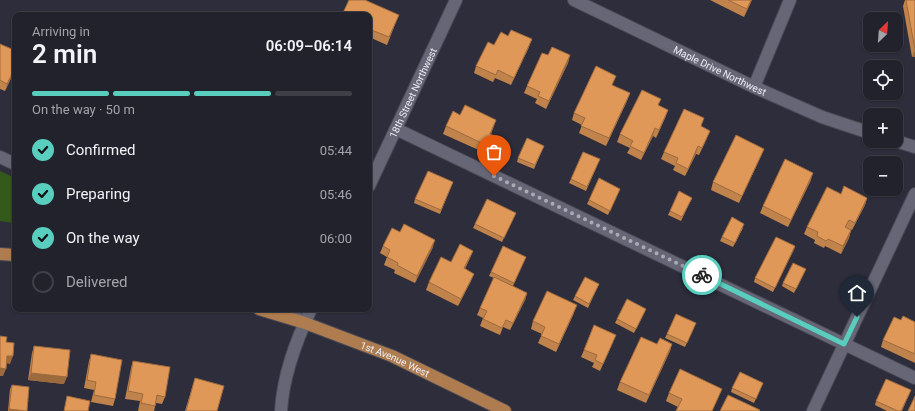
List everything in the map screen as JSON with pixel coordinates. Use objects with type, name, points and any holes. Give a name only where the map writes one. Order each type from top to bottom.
[{"type":"main road","points":[[0,254],[12,255]]},
{"type":"main road","points":[[269,312],[305,323]]},
{"type":"main road","name":"1st Avenue West","points":[[305,323],[392,356],[505,411]]},
{"type":"street","name":"18th Street Northwest","points":[[372,180],[456,0]]},
{"type":"street","name":"Maple Drive Northwest","points":[[574,0],[754,87],[822,117],[863,131]]},
{"type":"street","points":[[754,87],[790,0]]},
{"type":"street","points":[[396,129],[915,378]]},
{"type":"street","points":[[903,143],[915,147]]},
{"type":"street","points":[[0,157],[12,163]]},
{"type":"street","points":[[813,411],[915,194]]},
{"type":"street","name":"1st Avenue West","points":[[288,312],[305,323]]},
{"type":"street","points":[[281,411],[282,397],[291,357],[310,312]]},
{"type":"green space","points":[[0,171],[12,177],[12,223],[0,221]]},
{"type":"building","points":[[349,0],[365,0],[399,15],[389,37],[372,30],[372,12],[343,12]]},
{"type":"building","points":[[728,0],[751,0],[747,9]]},
{"type":"building","points":[[906,0],[915,0],[915,50]]},
{"type":"building","points":[[511,30],[532,39],[514,78],[498,70],[496,75],[476,66],[488,42],[494,45],[501,32],[508,36]]},
{"type":"building","points":[[0,44],[12,49],[12,74],[7,84],[0,80]]},
{"type":"building","points":[[552,47],[570,55],[549,101],[538,96],[540,92],[527,86],[542,53],[548,55]]},
{"type":"building","points":[[596,66],[616,76],[612,85],[630,93],[609,138],[581,126],[585,118],[574,113]]},
{"type":"building","points":[[642,90],[661,99],[658,105],[668,110],[659,130],[655,128],[644,153],[630,146],[633,141],[620,134]]},
{"type":"building","points":[[465,105],[496,120],[490,134],[500,138],[494,149],[446,126],[453,111],[460,115]]},
{"type":"building","points":[[684,109],[704,118],[701,126],[710,131],[702,148],[698,146],[688,169],[676,163],[678,158],[664,152]]},
{"type":"building","points":[[736,135],[764,149],[742,196],[713,182]]},
{"type":"building","points":[[527,138],[544,146],[535,165],[518,158]]},
{"type":"building","points":[[583,152],[600,159],[587,187],[571,179]]},
{"type":"building","points":[[785,159],[813,173],[791,220],[763,206]]},
{"type":"building","points":[[428,171],[453,182],[441,210],[415,199]]},
{"type":"building","points":[[599,178],[620,189],[610,211],[589,200]]},
{"type":"building","points":[[844,186],[867,198],[855,223],[849,220],[845,227],[851,230],[843,246],[828,239],[826,241],[817,236],[818,232],[807,227],[827,187],[841,194]]},
{"type":"building","points":[[679,191],[692,198],[682,217],[670,211]]},
{"type":"building","points":[[487,199],[516,213],[504,238],[475,224]]},
{"type":"building","points":[[732,217],[744,224],[735,243],[722,237]]},
{"type":"building","points":[[404,224],[435,240],[417,276],[397,265],[398,263],[387,257],[390,250],[383,246],[392,228],[400,232]]},
{"type":"building","points":[[776,237],[795,246],[775,288],[755,278]]},
{"type":"building","points":[[460,244],[473,251],[464,268],[474,274],[461,299],[429,282],[441,257],[451,262]]},
{"type":"building","points":[[503,246],[526,257],[514,283],[491,272]]},
{"type":"building","points":[[793,263],[806,269],[796,289],[783,283]]},
{"type":"building","points":[[494,277],[527,293],[513,323],[506,320],[502,328],[483,319],[487,311],[480,308]]},
{"type":"building","points":[[585,277],[599,284],[589,304],[575,296]]},
{"type":"building","points":[[547,291],[577,305],[559,344],[541,336],[545,327],[533,321]]},
{"type":"building","points":[[627,299],[646,309],[636,329],[617,319]]},
{"type":"building","points":[[676,314],[696,323],[687,343],[667,334]]},
{"type":"building","points":[[903,316],[915,322],[915,354],[883,340],[894,317],[901,320]]},
{"type":"building","points":[[594,325],[616,335],[603,364],[595,360],[597,355],[584,350]]},
{"type":"building","points":[[0,336],[7,337],[6,342],[14,343],[13,356],[7,356],[6,369],[0,368]]},
{"type":"building","points":[[641,337],[657,344],[660,338],[672,344],[649,395],[620,382]]},
{"type":"building","points":[[34,346],[70,350],[67,377],[31,373]]},
{"type":"building","points":[[91,354],[122,360],[115,399],[94,395],[96,382],[87,380]]},
{"type":"building","points":[[133,361],[170,367],[165,397],[157,395],[155,406],[141,403],[143,394],[128,391]]},
{"type":"building","points":[[680,369],[722,389],[712,411],[676,411],[682,399],[669,393]]},
{"type":"building","points":[[740,372],[763,383],[756,399],[732,388]]},
{"type":"building","points":[[195,378],[224,386],[217,411],[186,411]]},
{"type":"building","points":[[886,379],[911,390],[901,411],[876,401]]},
{"type":"building","points":[[12,385],[29,387],[27,411],[9,409]]},
{"type":"building","points":[[728,395],[760,410],[720,411]]},
{"type":"building","points":[[67,396],[90,401],[88,411],[64,411]]},
{"type":"building","points":[[915,396],[915,411],[908,411]]},
{"type":"way so far","points":[[494,176],[702,275]]},
{"type":"route","points":[[702,275],[844,344],[857,317]]}]
